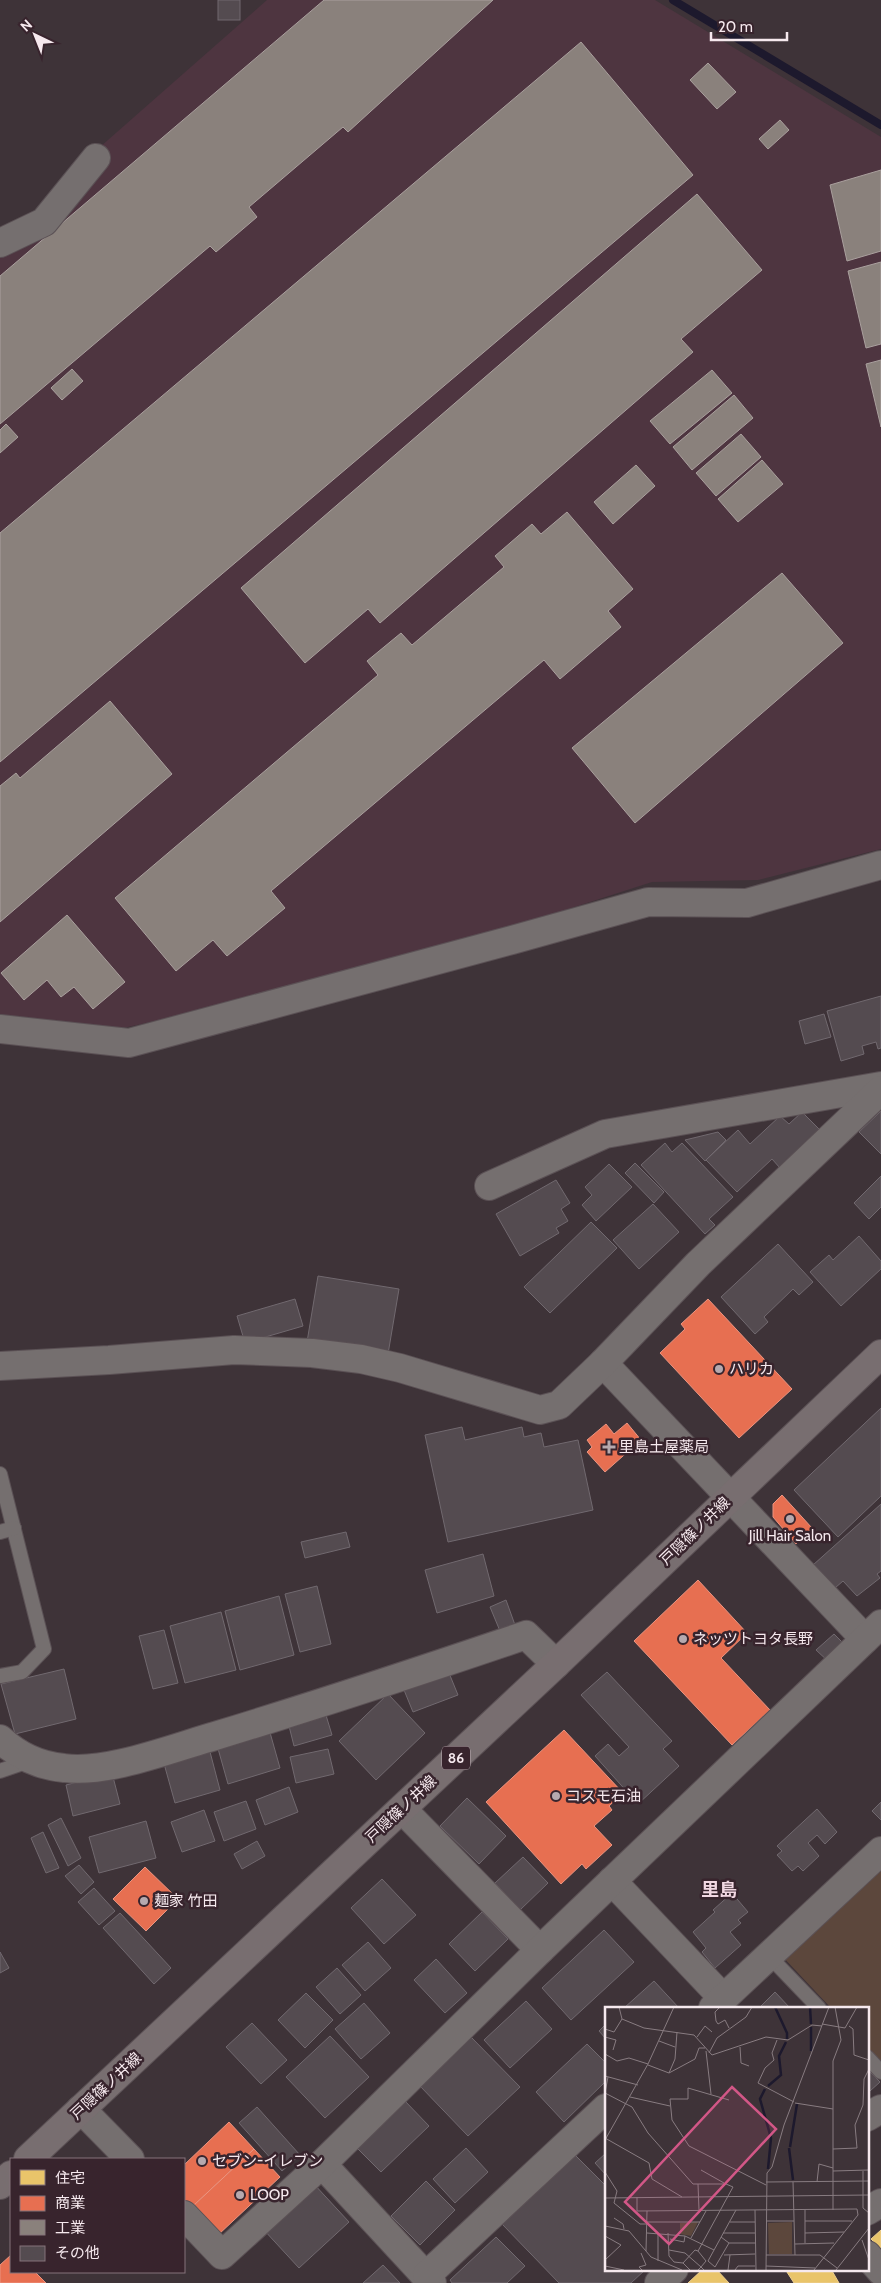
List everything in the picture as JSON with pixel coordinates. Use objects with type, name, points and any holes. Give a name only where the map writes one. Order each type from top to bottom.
[{"type":"main road","name":"戸隠篠ノ井線","points":[[29,2158],[556,1664],[881,1354]]},
{"type":"main road","points":[[0,2186],[10,2176]]},
{"type":"street","points":[[0,243],[44,222],[96,158]]},
{"type":"street","points":[[0,1029],[128,1043],[648,902],[747,903],[881,865]]},
{"type":"street","points":[[489,1186],[605,1134],[881,1086]]},
{"type":"street","points":[[0,1366],[234,1350],[312,1353],[361,1359],[400,1368],[540,1410],[559,1405],[603,1364],[698,1264],[881,1090]]},
{"type":"street","points":[[185,2217],[222,2255],[322,2164],[540,1950],[873,1632],[730,1497],[603,1364]]},
{"type":"street","points":[[0,1739],[12,1750],[32,1760],[64,1768],[104,1766],[166,1751],[332,1700],[526,1635],[556,1664]]},
{"type":"street","points":[[402,1809],[540,1950]]},
{"type":"street","points":[[612,1881],[718,2003],[881,1851]]},
{"type":"street","points":[[868,2116],[881,2108]]},
{"type":"street","points":[[81,2109],[129,2158]]},
{"type":"street","points":[[322,2164],[429,2279],[605,2109]]},
{"type":"street","points":[[868,2210],[881,2203]]},
{"type":"street","points":[[868,2256],[881,2271]]},
{"type":"street","points":[[659,2283],[673,2270]]},
{"type":"lane","points":[[0,1474],[7,1530],[44,1649],[22,1672],[0,1676]]},
{"type":"lane","points":[[0,1770],[32,1760]]},
{"type":"lane","points":[[768,1956],[818,2007]]},
{"type":"lane","points":[[868,2058],[881,2072]]},
{"type":"shaded area","points":[[267,0],[655,0],[881,137],[881,849],[758,880],[652,882],[531,921],[195,1012],[110,1031],[0,1019],[0,246],[46,225],[100,147]]},
{"type":"shaded area","points":[[881,1862],[881,2062],[868,2048],[868,2007],[830,2007],[782,1956]]},
{"type":"building: 住宅","points":[[881,2230],[881,2249],[871,2239]]},
{"type":"building: 住宅","points":[[702,2270],[717,2270],[729,2283],[688,2283]]},
{"type":"building: 住宅","points":[[786,2270],[832,2270],[839,2283],[794,2283]]},
{"type":"building: 商業","points":[[708,1299],[792,1389],[739,1438],[660,1353],[685,1329],[681,1324]]},
{"type":"building: 商業","points":[[627,1423],[641,1440],[605,1472],[587,1452],[592,1447],[587,1440],[606,1424],[614,1434]]},
{"type":"building: 商業","points":[[782,1495],[812,1528],[796,1544],[773,1517],[773,1504]]},
{"type":"building: 商業","points":[[698,1580],[747,1633],[721,1658],[770,1710],[732,1745],[634,1641]]},
{"type":"building: 商業","points":[[564,1730],[623,1793],[609,1806],[612,1810],[594,1826],[612,1845],[586,1869],[582,1864],[561,1884],[486,1802]]},
{"type":"building: 商業","points":[[145,1867],[178,1899],[146,1931],[113,1899]]},
{"type":"building: 商業","points":[[229,2122],[254,2149],[192,2207],[185,2200],[185,2164]]},
{"type":"building: 商業","points":[[254,2149],[280,2177],[218,2235],[192,2207]]},
{"type":"building: 商業","points":[[10,2256],[10,2273],[36,2273],[46,2283],[0,2283],[0,2265]]},
{"type":"building: 工業","points":[[324,0],[493,0],[348,132],[343,127],[249,207],[257,217],[216,252],[210,246],[0,424],[0,276]]},
{"type":"building: 工業","points":[[581,42],[693,175],[0,762],[0,533]]},
{"type":"building: 工業","points":[[708,63],[736,92],[717,109],[690,80]]},
{"type":"building: 工業","points":[[780,120],[789,130],[768,149],[759,139]]},
{"type":"building: 工業","points":[[881,170],[881,251],[847,261],[830,185]]},
{"type":"building: 工業","points":[[697,194],[762,270],[681,339],[693,352],[380,623],[368,609],[305,663],[241,588]]},
{"type":"building: 工業","points":[[881,262],[881,344],[866,348],[848,271]]},
{"type":"building: 工業","points":[[881,360],[881,427],[866,364]]},
{"type":"building: 工業","points":[[72,369],[83,381],[62,400],[51,388]]},
{"type":"building: 工業","points":[[712,370],[732,393],[670,444],[650,421]]},
{"type":"building: 工業","points":[[734,395],[753,418],[692,470],[673,447]]},
{"type":"building: 工業","points":[[6,424],[18,437],[0,453],[0,430]]},
{"type":"building: 工業","points":[[741,434],[761,457],[716,496],[696,473]]},
{"type":"building: 工業","points":[[762,460],[783,484],[738,522],[718,499]]},
{"type":"building: 工業","points":[[636,465],[655,486],[613,524],[594,502]]},
{"type":"building: 工業","points":[[567,512],[633,589],[608,611],[621,627],[560,679],[544,660],[271,891],[285,908],[227,956],[213,940],[176,971],[115,898],[378,675],[367,661],[401,633],[412,645],[504,567],[495,556],[532,524],[541,534]]},
{"type":"building: 工業","points":[[782,573],[843,643],[635,823],[572,748]]},
{"type":"building: 工業","points":[[110,701],[172,774],[0,922],[0,786],[16,773],[20,778]]},
{"type":"building: 工業","points":[[67,915],[125,982],[93,1009],[74,987],[61,997],[47,980],[24,1000],[1,973]]},
{"type":"building: その他","points":[[218,0],[240,0],[240,20],[218,20]]},
{"type":"building: その他","points":[[881,996],[881,1048],[878,1049],[876,1042],[862,1046],[864,1054],[841,1061],[827,1011]]},
{"type":"building: その他","points":[[824,1014],[831,1037],[805,1044],[799,1021]]},
{"type":"building: その他","points":[[881,1111],[881,1154],[859,1132]]},
{"type":"building: その他","points":[[802,1112],[820,1130],[780,1168],[772,1159],[737,1192],[706,1160],[738,1130],[750,1144],[780,1116],[789,1124]]},
{"type":"building: その他","points":[[718,1132],[726,1140],[705,1161],[685,1140]]},
{"type":"building: その他","points":[[665,1143],[672,1152],[682,1143],[733,1197],[709,1219],[715,1225],[705,1234],[641,1165]]},
{"type":"building: その他","points":[[635,1163],[664,1192],[654,1203],[625,1173]]},
{"type":"building: その他","points":[[609,1164],[632,1187],[596,1221],[582,1205],[592,1195],[585,1187]]},
{"type":"building: その他","points":[[881,1176],[881,1207],[869,1219],[854,1203]]},
{"type":"building: その他","points":[[556,1180],[570,1203],[561,1209],[568,1221],[556,1228],[559,1233],[520,1256],[496,1214]]},
{"type":"building: その他","points":[[653,1204],[679,1232],[639,1269],[613,1240]]},
{"type":"building: その他","points":[[591,1222],[617,1248],[550,1313],[524,1287]]},
{"type":"building: その他","points":[[859,1236],[881,1261],[881,1269],[841,1306],[810,1272],[829,1255],[833,1260]]},
{"type":"building: その他","points":[[778,1244],[813,1282],[799,1295],[793,1289],[764,1317],[768,1322],[755,1334],[721,1297]]},
{"type":"building: その他","points":[[318,1276],[399,1289],[388,1354],[307,1342]]},
{"type":"building: その他","points":[[295,1299],[303,1326],[245,1343],[237,1316]]},
{"type":"building: その他","points":[[881,1408],[881,1496],[838,1537],[794,1490]]},
{"type":"building: その他","points":[[462,1427],[465,1440],[522,1427],[524,1437],[541,1433],[544,1447],[578,1440],[593,1510],[448,1542],[425,1435]]},
{"type":"building: その他","points":[[881,1504],[881,1571],[877,1574],[880,1578],[857,1596],[843,1581],[835,1588],[813,1565]]},
{"type":"building: その他","points":[[346,1532],[350,1547],[305,1558],[301,1542]]},
{"type":"building: その他","points":[[483,1554],[494,1596],[437,1613],[425,1570]]},
{"type":"building: その他","points":[[317,1586],[331,1644],[300,1652],[285,1594]]},
{"type":"building: その他","points":[[279,1596],[294,1655],[240,1670],[225,1611]]},
{"type":"building: その他","points":[[506,1600],[515,1625],[500,1631],[490,1607]]},
{"type":"building: その他","points":[[221,1612],[236,1670],[185,1683],[170,1626]]},
{"type":"building: その他","points":[[164,1630],[178,1683],[153,1689],[139,1636]]},
{"type":"building: その他","points":[[834,1634],[846,1646],[829,1662],[816,1650]]},
{"type":"building: その他","points":[[64,1669],[76,1719],[15,1734],[1,1684]]},
{"type":"building: その他","points":[[607,1672],[672,1741],[663,1749],[679,1766],[638,1804],[595,1756],[608,1744],[619,1756],[629,1747],[581,1695]]},
{"type":"building: その他","points":[[449,1673],[458,1695],[413,1712],[404,1690]]},
{"type":"building: その他","points":[[388,1694],[425,1733],[376,1780],[339,1741]]},
{"type":"building: その他","points":[[325,1712],[332,1735],[294,1746],[288,1722]]},
{"type":"building: その他","points":[[269,1729],[280,1768],[228,1784],[217,1745]]},
{"type":"building: その他","points":[[209,1748],[220,1790],[175,1803],[163,1760]]},
{"type":"building: その他","points":[[328,1749],[334,1774],[296,1783],[290,1757]]},
{"type":"building: その他","points":[[112,1773],[120,1804],[73,1816],[66,1785]]},
{"type":"building: その他","points":[[289,1787],[298,1812],[265,1825],[256,1800]]},
{"type":"building: その他","points":[[467,1798],[506,1836],[479,1864],[440,1826]]},
{"type":"building: その他","points":[[246,1801],[256,1829],[224,1841],[214,1812]]},
{"type":"building: その他","points":[[881,1802],[881,1820],[872,1811]]},
{"type":"building: その他","points":[[817,1809],[837,1832],[825,1844],[817,1835],[808,1843],[819,1856],[803,1871],[798,1866],[792,1871],[777,1855],[782,1851],[777,1846]]},
{"type":"building: その他","points":[[204,1810],[215,1841],[182,1852],[171,1822]]},
{"type":"building: その他","points":[[61,1818],[81,1858],[68,1866],[48,1825]]},
{"type":"building: その他","points":[[146,1821],[156,1858],[99,1873],[89,1837]]},
{"type":"building: その他","points":[[43,1832],[59,1868],[46,1873],[31,1838]]},
{"type":"building: その他","points":[[257,1841],[265,1856],[242,1869],[234,1854]]},
{"type":"building: その他","points":[[523,1857],[548,1883],[520,1910],[495,1883]]},
{"type":"building: その他","points":[[79,1865],[94,1882],[81,1894],[65,1876]]},
{"type":"building: その他","points":[[382,1879],[416,1915],[384,1944],[351,1908]]},
{"type":"building: その他","points":[[94,1888],[115,1911],[99,1925],[78,1902]]},
{"type":"building: その他","points":[[732,1893],[748,1912],[738,1920],[741,1923],[730,1932],[741,1945],[715,1968],[702,1952],[706,1948],[693,1932]]},
{"type":"building: その他","points":[[482,1912],[508,1939],[475,1971],[449,1944]]},
{"type":"building: その他","points":[[120,1913],[171,1968],[154,1984],[103,1928]]},
{"type":"building: その他","points":[[604,1930],[634,1962],[571,2020],[542,1988]]},
{"type":"building: その他","points":[[368,1942],[391,1968],[365,1991],[342,1965]]},
{"type":"building: その他","points":[[0,1952],[9,1968],[0,1973]]},
{"type":"building: その他","points":[[436,1959],[467,1993],[445,2013],[414,1980]]},
{"type":"building: その他","points":[[337,1968],[361,1995],[340,2014],[316,1987]]},
{"type":"building: その他","points":[[654,1981],[678,2007],[625,2007]]},
{"type":"building: その他","points":[[775,1992],[789,2007],[760,2007]]},
{"type":"building: その他","points":[[306,1993],[333,2020],[305,2048],[278,2020]]},
{"type":"building: その他","points":[[526,2001],[552,2029],[510,2068],[484,2040]]},
{"type":"building: その他","points":[[364,2003],[390,2033],[361,2059],[335,2029]]},
{"type":"building: その他","points":[[252,2023],[287,2060],[261,2084],[226,2047]]},
{"type":"building: その他","points":[[605,2025],[605,2038],[599,2031]]},
{"type":"building: その他","points":[[330,2036],[369,2077],[325,2118],[286,2077]]},
{"type":"building: その他","points":[[470,2036],[520,2087],[468,2136],[419,2085]]},
{"type":"building: その他","points":[[587,2044],[605,2062],[605,2082],[564,2122],[536,2092]]},
{"type":"building: その他","points":[[868,2070],[880,2082],[870,2091],[868,2089]]},
{"type":"building: その他","points":[[404,2100],[429,2126],[381,2172],[356,2147]]},
{"type":"building: その他","points":[[257,2107],[300,2155],[282,2171],[239,2123]]},
{"type":"building: その他","points":[[466,2148],[488,2172],[455,2203],[433,2179]]},
{"type":"building: その他","points":[[574,2154],[605,2185],[605,2270],[645,2270],[631,2283],[559,2283],[502,2224]]},
{"type":"building: その他","points":[[605,2154],[605,2174],[595,2163]]},
{"type":"building: その他","points":[[426,2181],[455,2210],[420,2245],[391,2216]]},
{"type":"building: その他","points":[[313,2183],[349,2222],[299,2268],[263,2229]]},
{"type":"building: その他","points":[[496,2237],[525,2266],[507,2283],[452,2283],[450,2280]]},
{"type":"building: その他","points":[[383,2265],[400,2283],[363,2283]]},
{"type":"waterway","points":[[673,0],[881,125]]},
{"type":"place","name":"ハリカ","points":[[719,1369]]},
{"type":"place","name":"里島土屋薬局","points":[[609,1447]]},
{"type":"place","name":"Jill Hair Salon","points":[[790,1519]]},
{"type":"place","name":"ネッツトヨタ長野","points":[[683,1639]]},
{"type":"place","name":"コスモ石油","points":[[556,1796]]},
{"type":"place","name":"麺家 竹田","points":[[144,1901]]},
{"type":"place","name":"セブン-イレブン","points":[[202,2161]]},
{"type":"place","name":"LOOP","points":[[240,2195]]},
{"type":"district","name":"里島","points":[[719,1890]]}]
